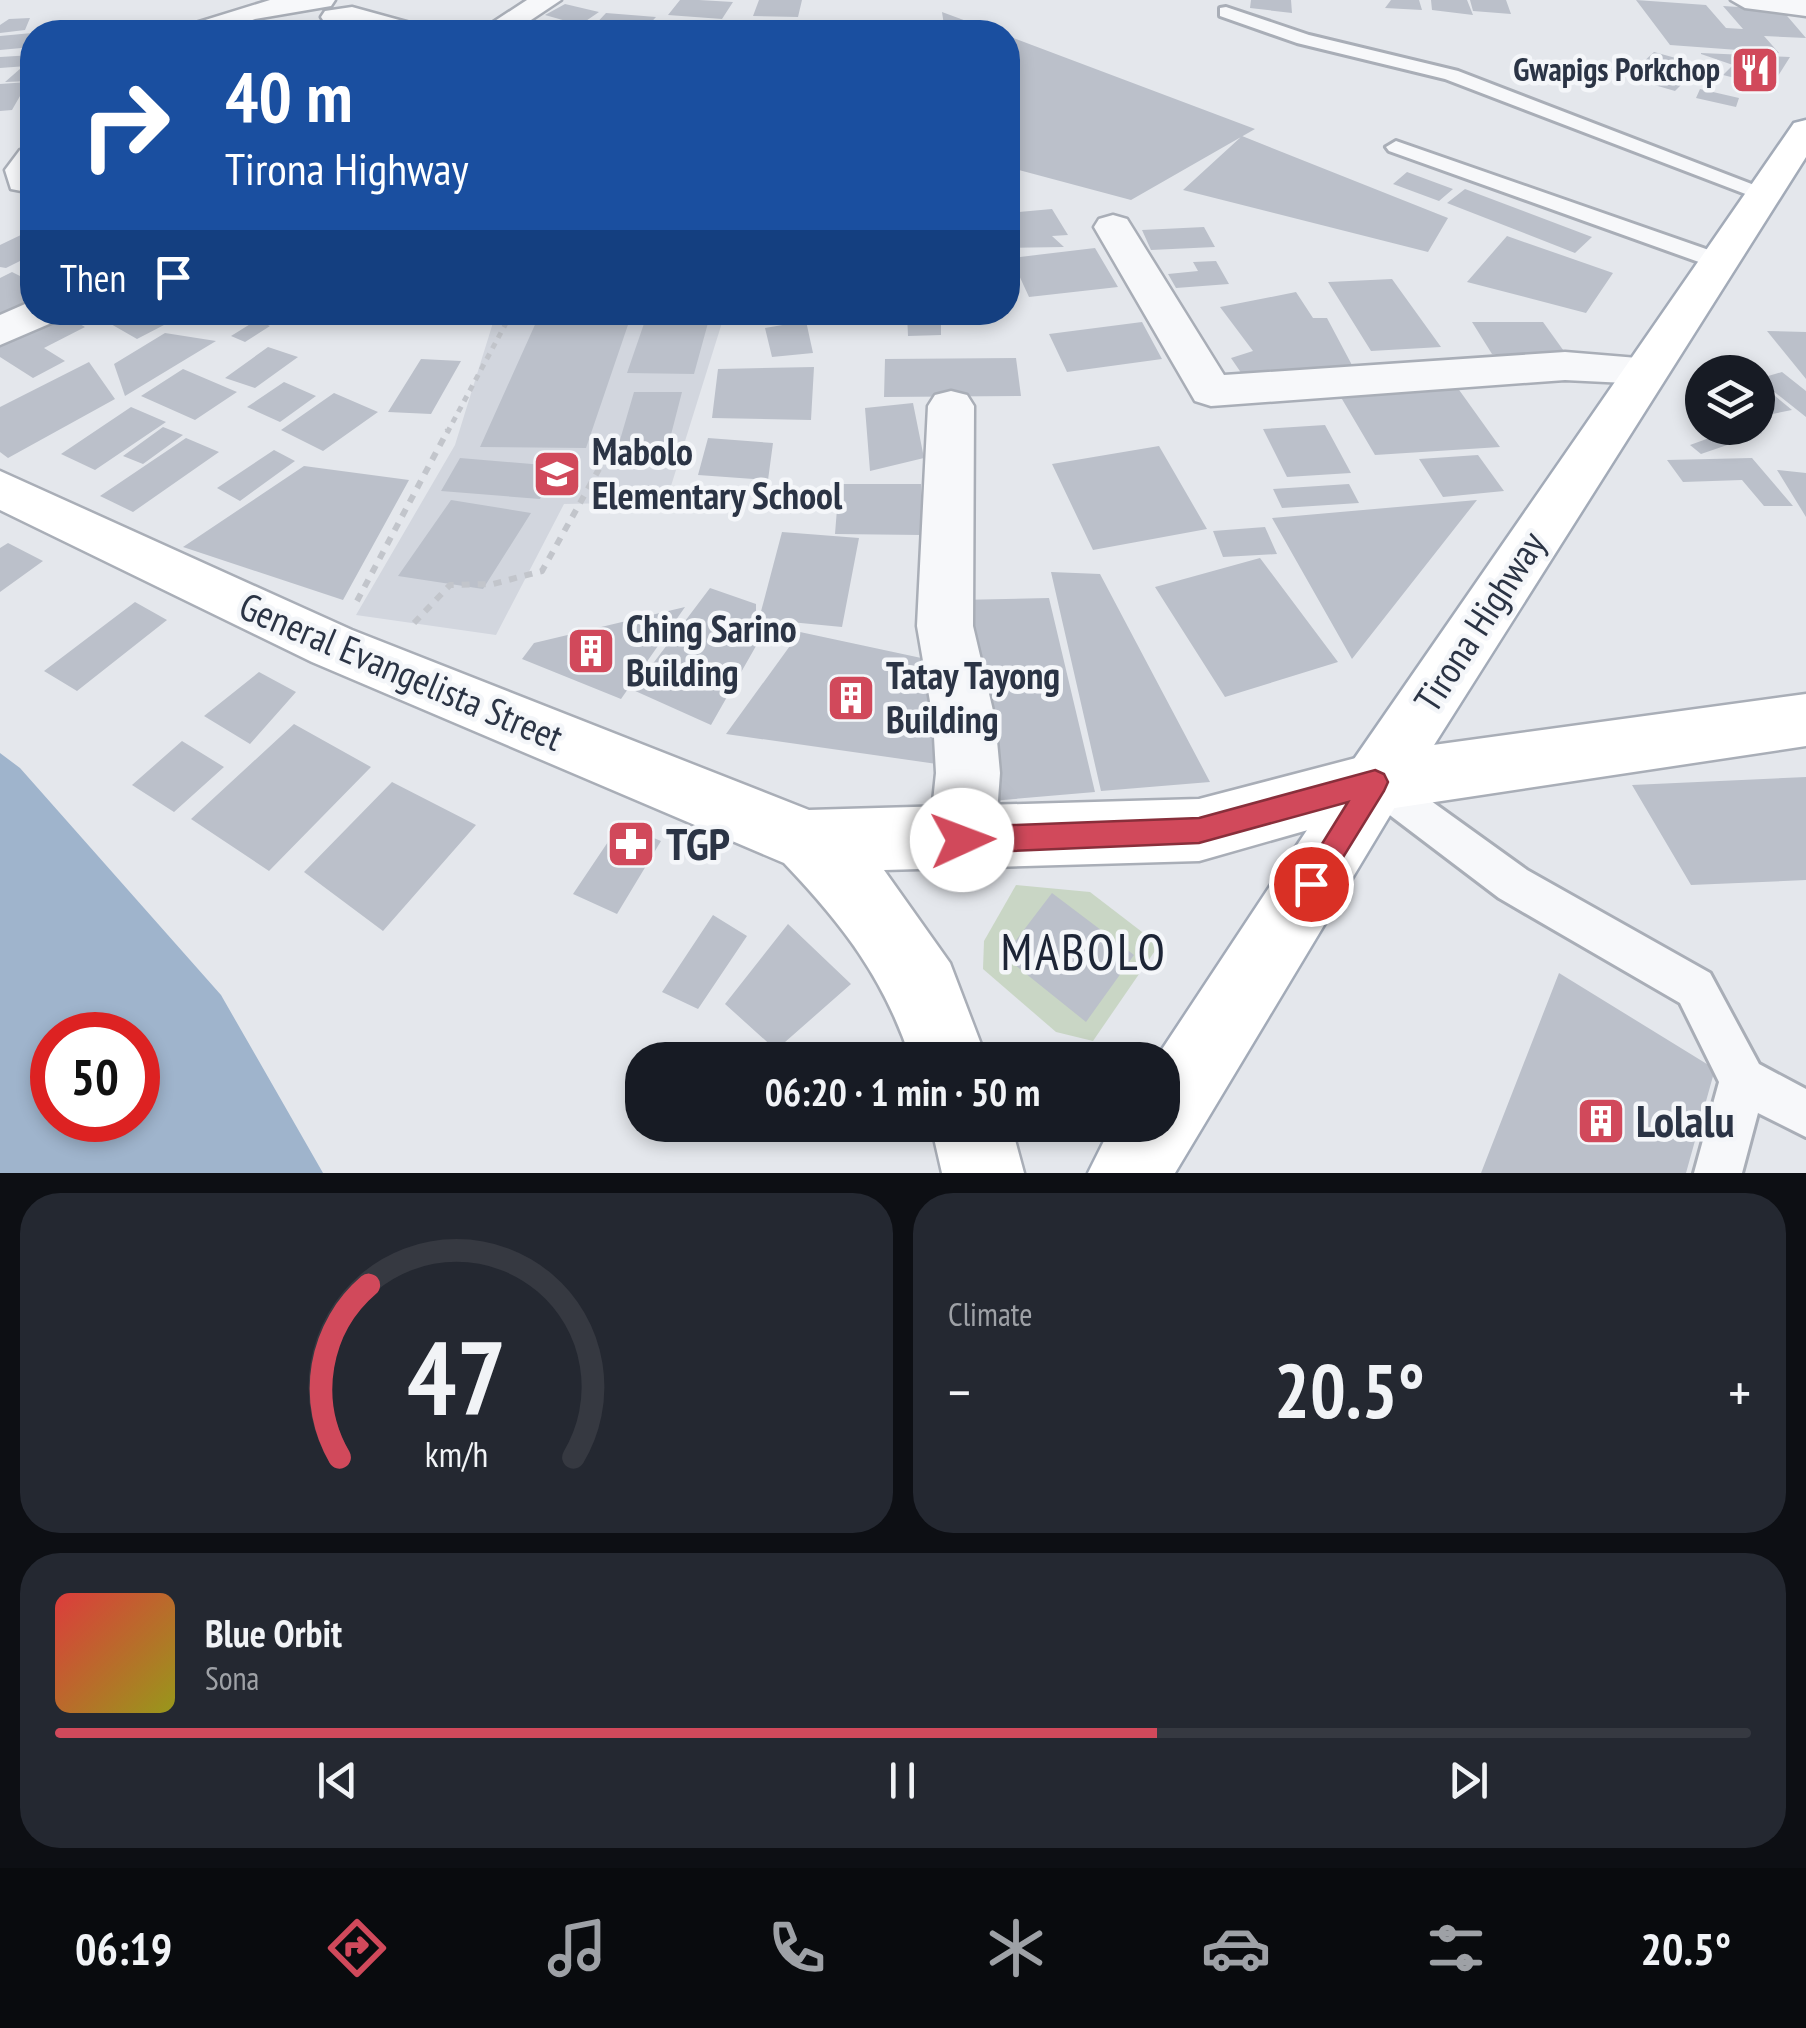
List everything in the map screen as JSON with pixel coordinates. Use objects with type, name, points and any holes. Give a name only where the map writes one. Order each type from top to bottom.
[{"type":"main road","name":"Tirona Highway","points":[[1180,1092],[1375,782],[1806,130]]},
{"type":"main road","name":"General Evangelista Street","points":[[0,489],[354,655],[808,841],[962,840],[1199,830],[1375,782],[1806,720]]},
{"type":"main road","name":"General Evangelista Street","points":[[808,841],[866,900],[924,989],[943,1042]]},
{"type":"main road","points":[[975,1142],[983,1173]]},
{"type":"main road","name":"Tirona Highway","points":[[1129,1173],[1148,1142]]},
{"type":"street","points":[[513,20],[547,0]]},
{"type":"street","points":[[1762,1],[1806,8]]},
{"type":"street","points":[[225,20],[237,15],[327,12],[367,20]]},
{"type":"street","points":[[1113,227],[1211,391],[1565,366],[1646,370]]},
{"type":"street","points":[[951,406],[945,626],[964,718],[968,773],[962,840]]},
{"type":"lane","points":[[1226,12],[1304,39],[1451,75],[1764,193]]},
{"type":"lane","points":[[1396,147],[1718,261]]},
{"type":"lane","points":[[1375,782],[1513,884],[1695,988],[1743,1080],[1806,1114]]},
{"type":"lane","points":[[1718,1173],[1743,1080]]},
{"type":"path","points":[[354,655],[506,325]]},
{"type":"path","points":[[354,655],[450,585],[493,584],[542,571],[599,469]]},
{"type":"shaded area","name":"Mabolo Elementary School","points":[[492,325],[721,325],[666,502],[564,504],[496,635],[356,615],[455,445]]},
{"type":"green space","points":[[1016,885],[1090,892],[1159,945],[1093,1041],[1056,1032],[983,969],[984,941]]},
{"type":"water","points":[[0,753],[20,768],[221,995],[323,1173],[0,1173]]},
{"type":"building","points":[[680,0],[733,2],[722,19],[668,15]]},
{"type":"building","points":[[759,0],[802,0],[798,17],[753,16]]},
{"type":"building","points":[[1251,0],[1291,0],[1292,13],[1250,8]]},
{"type":"building","points":[[1391,0],[1419,0],[1422,10],[1385,8]]},
{"type":"building","points":[[1431,0],[1467,0],[1473,15],[1432,10]]},
{"type":"building","points":[[1470,0],[1506,0],[1511,14],[1473,11]]},
{"type":"building","points":[[1636,0],[1706,5],[1726,28],[1743,29],[1723,6],[1782,10],[1806,38],[1764,36],[1779,53],[1670,45]]},
{"type":"building","points":[[565,4],[599,12],[587,20],[545,15]]},
{"type":"building","points":[[942,12],[964,20],[943,20]]},
{"type":"building","points":[[606,13],[656,17],[653,20],[599,20]]},
{"type":"building","points":[[30,18],[20,20],[20,31],[0,33],[0,25],[9,19]]},
{"type":"building","points":[[20,34],[20,48],[0,50],[0,36]]},
{"type":"building","points":[[1020,41],[1255,129],[1131,200],[1020,170]]},
{"type":"building","points":[[1654,52],[1701,65],[1675,91],[1627,77]]},
{"type":"building","name":"Gwapigs Porkchop","points":[[1701,54],[1790,57],[1771,87],[1723,75],[1733,65]]},
{"type":"building","points":[[20,56],[20,67],[0,68],[0,57]]},
{"type":"building","points":[[20,69],[20,81],[5,82]]},
{"type":"building","points":[[20,83],[20,96],[12,110],[0,111],[0,84]]},
{"type":"building","points":[[1700,89],[1739,98],[1736,107],[1696,98]]},
{"type":"building","points":[[1242,136],[1448,218],[1428,252],[1183,190]]},
{"type":"building","points":[[1407,172],[1453,189],[1439,201],[1393,184]]},
{"type":"building","points":[[1465,189],[1592,237],[1575,253],[1447,203]]},
{"type":"building","points":[[1052,209],[1068,235],[1052,236],[1064,247],[1020,248],[1020,212]]},
{"type":"building","points":[[1204,227],[1215,247],[1151,250],[1142,230]]},
{"type":"building","points":[[20,235],[20,261],[0,267],[0,245]]},
{"type":"building","points":[[1507,236],[1613,273],[1586,313],[1467,282]]},
{"type":"building","points":[[1095,248],[1118,287],[1029,297],[1020,278],[1020,257]]},
{"type":"building","points":[[1216,261],[1229,284],[1176,288],[1168,274],[1198,271],[1193,262]]},
{"type":"building","points":[[12,272],[20,276],[20,316],[0,326],[0,278]]},
{"type":"building","points":[[1392,279],[1441,347],[1371,351],[1328,282]]},
{"type":"building","points":[[1296,292],[1313,318],[1327,318],[1353,367],[1248,383],[1231,358],[1253,351],[1220,307]]},
{"type":"building","points":[[1142,322],[1162,359],[1067,372],[1049,334]]},
{"type":"building","points":[[1472,322],[1543,322],[1566,354],[1492,354]]},
{"type":"building","points":[[44,325],[85,327],[44,348],[65,361],[33,378],[0,357],[0,347]]},
{"type":"building","points":[[113,325],[164,325],[137,339]]},
{"type":"building","points":[[249,325],[270,326],[245,342],[231,336]]},
{"type":"building","points":[[535,325],[628,325],[586,448],[480,447]]},
{"type":"building","points":[[644,325],[707,325],[694,374],[627,373]]},
{"type":"building","points":[[807,325],[813,353],[772,357],[765,328]]},
{"type":"building","points":[[908,325],[941,325],[941,335],[908,336]]},
{"type":"building","points":[[1767,331],[1806,332],[1806,379]]},
{"type":"building","points":[[165,333],[216,341],[125,396],[114,364]]},
{"type":"building","points":[[268,347],[298,357],[255,388],[225,378]]},
{"type":"building","points":[[1016,358],[1021,396],[884,397],[885,359]]},
{"type":"building","points":[[421,359],[461,361],[431,414],[388,412]]},
{"type":"building","points":[[89,362],[115,399],[8,458],[0,452],[0,407]]},
{"type":"building","points":[[814,367],[811,420],[712,418],[718,369]]},
{"type":"building","points":[[183,369],[237,392],[195,420],[141,396]]},
{"type":"building","points":[[1782,372],[1806,391],[1806,417],[1775,392],[1775,374]]},
{"type":"building","points":[[284,382],[316,396],[280,422],[247,407]]},
{"type":"building","points":[[1457,387],[1500,447],[1375,455],[1339,394]]},
{"type":"building","points":[[634,392],[682,392],[665,458],[615,457]]},
{"type":"building","points":[[334,393],[378,412],[323,451],[281,430]]},
{"type":"building","points":[[1775,396],[1792,410],[1775,413]]},
{"type":"building","points":[[913,403],[924,458],[870,471],[865,408]]},
{"type":"building","points":[[131,407],[166,422],[95,470],[61,454]]},
{"type":"building","points":[[1325,425],[1351,473],[1287,477],[1263,429]]},
{"type":"building","points":[[163,427],[183,435],[143,464],[123,456]]},
{"type":"building","points":[[186,438],[219,452],[133,512],[100,496]]},
{"type":"building","points":[[708,438],[773,443],[768,480],[698,475]]},
{"type":"building","points":[[1690,445],[1727,445],[1701,454]]},
{"type":"building","points":[[1159,446],[1207,529],[1093,550],[1052,464]]},
{"type":"building","points":[[274,450],[295,461],[240,501],[217,488]]},
{"type":"building","points":[[1478,455],[1504,491],[1443,497],[1419,459]]},
{"type":"building","points":[[460,458],[556,466],[540,499],[441,491]]},
{"type":"building","points":[[1752,458],[1793,506],[1764,506],[1742,480],[1683,482],[1667,460]]},
{"type":"building","points":[[304,466],[409,480],[343,600],[183,547]]},
{"type":"building","points":[[1777,470],[1806,473],[1806,517]]},
{"type":"building","points":[[839,484],[921,484],[922,535],[835,534]]},
{"type":"building","points":[[1349,484],[1359,503],[1282,508],[1273,489]]},
{"type":"building","points":[[451,500],[531,513],[483,589],[398,576]]},
{"type":"building","points":[[1477,500],[1352,659],[1272,518]]},
{"type":"building","points":[[1265,527],[1277,554],[1223,557],[1213,531]]},
{"type":"building","points":[[782,532],[859,538],[842,627],[759,619]]},
{"type":"building","points":[[8,543],[43,561],[0,592],[0,548]]},
{"type":"building","points":[[1260,558],[1338,662],[1225,697],[1155,587]]},
{"type":"building","points":[[1051,572],[1100,574],[1210,782],[1101,791]]},
{"type":"building","points":[[710,588],[756,604],[756,646],[711,725],[633,690]]},
{"type":"building","points":[[1049,598],[1095,792],[979,802],[957,600]]},
{"type":"building","points":[[135,602],[167,620],[77,691],[44,671]]},
{"type":"building","name":"Ching Sarino Building","points":[[685,607],[621,699],[522,659],[534,643]]},
{"type":"building","name":"Tatay Tayong Building","points":[[800,632],[940,662],[965,768],[726,734]]},
{"type":"building","points":[[259,672],[296,692],[250,744],[204,716]]},
{"type":"building","points":[[294,724],[371,767],[269,871],[191,819]]},
{"type":"building","points":[[182,741],[224,767],[174,812],[132,785]]},
{"type":"building","points":[[1806,777],[1806,880],[1691,885],[1632,785]]},
{"type":"building","points":[[392,782],[476,825],[383,931],[304,872]]},
{"type":"building","points":[[620,824],[661,841],[617,914],[573,894]]},
{"type":"building","points":[[1052,893],[1134,955],[1086,1022],[1004,956]]},
{"type":"building","points":[[713,915],[747,936],[698,1009],[662,992]]},
{"type":"building","points":[[788,924],[851,984],[785,1042],[767,1042],[725,1004]]},
{"type":"building","name":"Lolalu","points":[[1559,973],[1715,1069],[1686,1173],[1481,1173]]},
{"type":"place","name":"Gwapigs Porkchop","points":[[1755,70]]},
{"type":"place","name":"Mabolo Elementary School","points":[[557,474]]},
{"type":"place","name":"Ching Sarino Building","points":[[591,651]]},
{"type":"place","name":"Tatay Tayong Building","points":[[851,698]]},
{"type":"place","name":"TGP","points":[[631,844]]},
{"type":"place","name":"Lolalu","points":[[1601,1121]]},
{"type":"district","name":"MABOLO","points":[[1084,952]]},
{"type":"route","points":[[962,840],[1199,830],[1375,782],[1311,884]]}]
